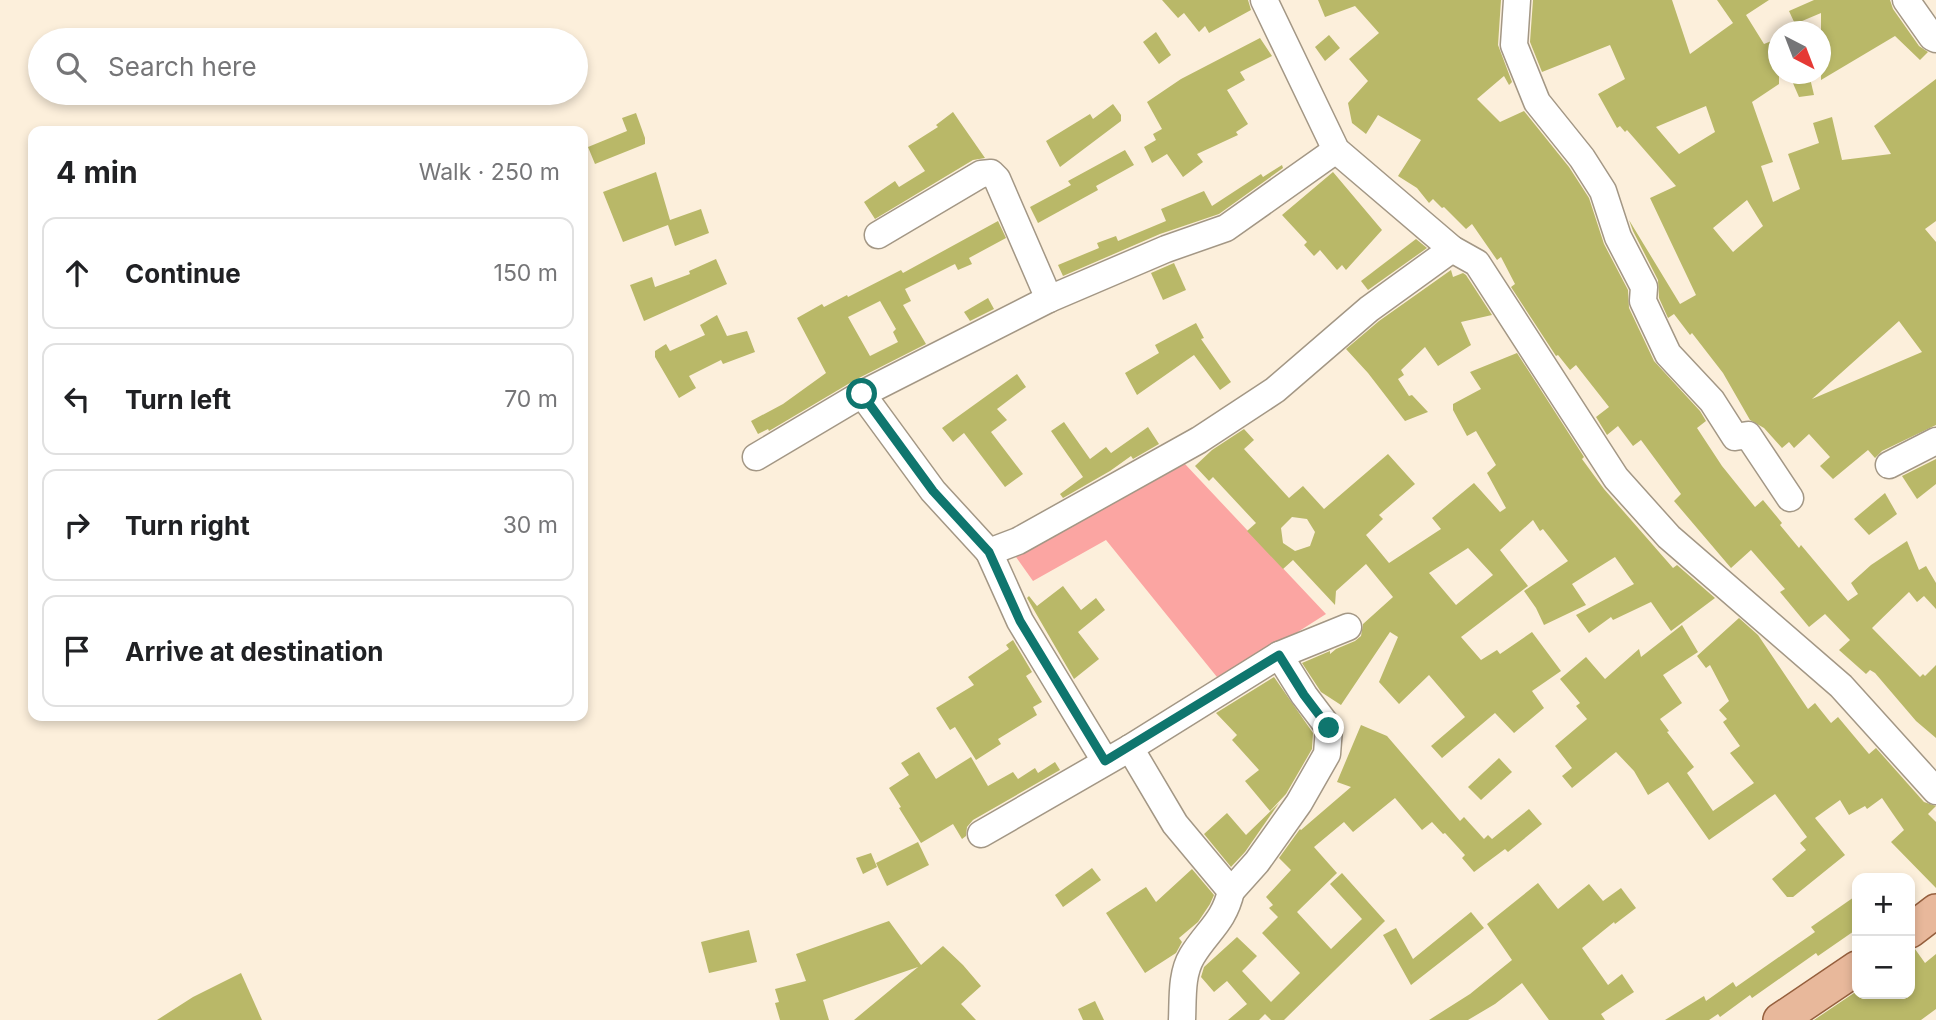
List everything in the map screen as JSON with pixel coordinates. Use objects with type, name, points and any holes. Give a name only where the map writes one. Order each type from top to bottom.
[{"type":"main road","points":[[1915,927],[1936,911]]},
{"type":"main road","points":[[1782,1020],[1852,971]]},
{"type":"street","points":[[1264,0],[1336,150],[1452,249],[1477,263],[1616,478],[1669,537],[1841,686],[1936,791]]},
{"type":"street","points":[[1517,0],[1514,45],[1537,102],[1582,158],[1603,191],[1618,237],[1644,286],[1643,301],[1668,354],[1712,401],[1735,437],[1748,435],[1790,498]]},
{"type":"street","points":[[1906,0],[1935,37]]},
{"type":"street","points":[[757,457],[862,394],[1049,299],[1166,249],[1226,228],[1336,150]]},
{"type":"street","points":[[878,235],[981,174],[991,173],[997,178],[1049,299]]},
{"type":"street","points":[[989,552],[1018,541],[1199,440],[1275,390],[1369,309],[1452,249]]},
{"type":"street","points":[[862,394],[933,491],[989,552],[1020,621],[1105,761]]},
{"type":"street","points":[[1889,465],[1936,441]]},
{"type":"street","points":[[981,834],[1130,748],[1279,655],[1348,627]]},
{"type":"street","points":[[1182,1020],[1186,968],[1192,955],[1227,910],[1231,891],[1257,862],[1299,803],[1327,754],[1329,728],[1279,655]]},
{"type":"street","points":[[1130,748],[1175,824],[1231,891]]},
{"type":"shaded area","points":[[1185,464],[1326,614],[1217,677],[1106,540],[1033,581],[1016,557]]},
{"type":"building","points":[[1162,0],[1248,0],[1251,10],[1209,33],[1205,26],[1199,32],[1184,13],[1178,18]]},
{"type":"building","points":[[1318,0],[1501,0],[1498,45],[1512,82],[1509,85],[1504,76],[1477,99],[1500,122],[1524,111],[1569,167],[1589,198],[1604,244],[1628,290],[1629,308],[1654,361],[1700,411],[1706,421],[1697,428],[1722,466],[1755,507],[1763,500],[1799,548],[1801,545],[1848,601],[1858,594],[1851,583],[1871,565],[1907,541],[1919,570],[1926,566],[1936,583],[1936,609],[1924,596],[1917,602],[1909,592],[1872,628],[1920,677],[1923,674],[1925,676],[1936,665],[1936,738],[1916,721],[1875,673],[1870,670],[1866,674],[1839,650],[1850,640],[1825,614],[1809,627],[1780,592],[1785,589],[1751,550],[1731,568],[1674,501],[1681,494],[1641,440],[1633,446],[1618,426],[1607,435],[1596,417],[1609,407],[1576,365],[1570,370],[1558,355],[1556,356],[1511,287],[1515,284],[1501,257],[1497,260],[1472,224],[1466,229],[1444,207],[1433,199],[1429,203],[1417,188],[1398,176],[1421,140],[1378,115],[1366,134],[1352,123],[1348,103],[1368,81],[1349,59],[1379,33],[1355,6],[1325,17]]},
{"type":"building","points":[[1533,0],[1672,0],[1690,54],[1733,23],[1717,0],[1769,0],[1746,15],[1764,44],[1768,42],[1768,84],[1779,84],[1752,102],[1773,162],[1761,166],[1773,202],[1800,189],[1788,154],[1819,143],[1813,123],[1832,117],[1842,160],[1891,154],[1874,126],[1936,79],[1936,221],[1925,229],[1936,242],[1936,425],[1882,451],[1875,458],[1868,450],[1833,479],[1820,466],[1830,457],[1809,434],[1794,448],[1789,442],[1782,448],[1764,428],[1750,420],[1723,373],[1692,333],[1690,335],[1674,314],[1668,318],[1659,298],[1658,280],[1633,231],[1629,220],[1680,304],[1696,295],[1650,198],[1676,186],[1627,130],[1625,132],[1620,126],[1617,128],[1598,94],[1625,79],[1610,45],[1542,72],[1530,42]],"holes":[[[1706,106],[1715,132],[1679,154],[1656,127]],[[1747,200],[1763,226],[1733,252],[1713,228]],[[1899,321],[1922,352],[1812,399]]]},
{"type":"building","points":[[1814,0],[1890,0],[1893,9],[1919,46],[1928,52],[1920,60],[1895,36],[1831,74],[1831,21],[1821,21],[1821,13],[1802,21],[1794,21],[1789,11]]},
{"type":"building","points":[[1156,32],[1171,55],[1159,64],[1143,42]]},
{"type":"building","points":[[1329,35],[1340,48],[1325,61],[1315,47]]},
{"type":"building","points":[[1260,38],[1272,56],[1240,72],[1245,80],[1227,90],[1248,124],[1236,132],[1238,135],[1197,154],[1203,162],[1183,177],[1167,154],[1152,163],[1144,147],[1156,140],[1153,134],[1162,129],[1147,102],[1181,79]]},
{"type":"building","points":[[1793,84],[1811,84],[1814,95],[1799,97]]},
{"type":"building","points":[[1113,104],[1121,115],[1121,121],[1060,167],[1046,141],[1090,114],[1093,119]]},
{"type":"building","points":[[953,112],[985,158],[973,160],[875,219],[864,202],[895,181],[899,187],[925,171],[908,146],[938,127],[936,125]]},
{"type":"building","points":[[636,113],[645,144],[595,164],[588,147],[627,131],[622,118]]},
{"type":"building","points":[[1125,150],[1134,165],[1096,186],[1098,190],[1038,223],[1030,207],[1071,185],[1068,181]]},
{"type":"building","points":[[1282,165],[1283,168],[1219,214],[1160,234],[1063,276],[1058,265],[1099,248],[1097,243],[1116,236],[1118,241],[1166,221],[1161,209],[1204,191],[1212,206],[1261,174],[1263,177]]},
{"type":"building","points":[[656,172],[670,220],[701,209],[709,233],[675,246],[668,225],[623,242],[603,192]]},
{"type":"building","points":[[1333,172],[1382,230],[1346,270],[1342,265],[1337,270],[1320,250],[1314,256],[1304,245],[1307,242],[1282,215]]},
{"type":"building","points":[[998,221],[1006,238],[969,258],[972,264],[958,270],[955,264],[905,289],[911,301],[903,305],[926,344],[855,380],[769,431],[768,429],[758,434],[751,421],[783,404],[826,373],[797,318],[822,304],[824,307],[847,295],[848,297],[901,270],[903,273]],"holes":[[[880,301],[896,329],[893,332],[898,342],[870,356],[848,317]]]},
{"type":"building","points":[[1416,239],[1427,248],[1368,290],[1361,281]]},
{"type":"building","points":[[716,259],[727,284],[644,321],[630,285],[652,277],[655,287],[690,274],[689,271]]},
{"type":"building","points":[[1174,263],[1186,290],[1163,300],[1151,273]]},
{"type":"building","points":[[1451,270],[1453,277],[1463,273],[1466,275],[1492,315],[1461,322],[1471,345],[1438,366],[1425,347],[1401,370],[1404,375],[1398,379],[1409,396],[1412,395],[1428,412],[1405,421],[1346,349],[1379,321]]},
{"type":"building","points":[[988,298],[994,309],[970,321],[964,312]]},
{"type":"building","points":[[717,315],[727,336],[747,331],[755,352],[723,364],[721,360],[689,376],[696,388],[679,398],[655,357],[655,351],[666,344],[670,351],[705,335],[700,325]]},
{"type":"building","points":[[1196,323],[1204,338],[1201,339],[1231,382],[1220,390],[1194,355],[1137,395],[1125,373],[1159,353],[1155,345]]},
{"type":"building","points":[[1517,353],[1584,457],[1582,459],[1604,489],[1673,568],[1677,565],[1715,598],[1671,631],[1651,602],[1613,620],[1611,617],[1589,633],[1576,615],[1634,584],[1615,557],[1572,584],[1586,605],[1544,625],[1524,591],[1568,561],[1533,520],[1500,550],[1528,586],[1461,637],[1481,660],[1497,650],[1500,654],[1532,632],[1561,671],[1532,691],[1544,708],[1514,733],[1495,713],[1442,758],[1431,746],[1465,717],[1429,675],[1399,704],[1379,682],[1398,637],[1390,632],[1341,705],[1321,692],[1302,663],[1330,651],[1330,654],[1355,641],[1361,636],[1363,624],[1393,597],[1366,564],[1336,591],[1335,605],[1293,560],[1283,569],[1247,531],[1256,523],[1213,477],[1209,481],[1195,466],[1212,450],[1244,429],[1254,440],[1244,449],[1289,498],[1303,486],[1324,509],[1388,454],[1415,484],[1379,515],[1383,519],[1366,535],[1389,563],[1441,529],[1432,518],[1474,483],[1500,512],[1506,508],[1487,473],[1496,465],[1476,431],[1467,436],[1453,410],[1453,404],[1481,389],[1470,372]],"holes":[[[1292,517],[1307,519],[1315,532],[1310,546],[1295,551],[1283,543],[1281,528]],[[1468,548],[1493,575],[1456,605],[1429,573]]]},
{"type":"building","points":[[1017,374],[1026,387],[997,409],[1007,420],[991,432],[1023,474],[1005,487],[964,433],[953,442],[942,428]]},
{"type":"building","points":[[1064,422],[1090,459],[1106,447],[1111,453],[1148,427],[1159,444],[1133,459],[1131,456],[1063,498],[1060,494],[1083,477],[1051,431]]},
{"type":"building","points":[[1936,459],[1936,484],[1917,499],[1902,476]]},
{"type":"building","points":[[1885,493],[1897,514],[1869,535],[1854,519]]},
{"type":"building","points":[[1063,586],[1081,610],[1096,598],[1105,610],[1078,632],[1099,659],[1074,679],[1027,598],[1029,596],[1037,606]]},
{"type":"building","points":[[1739,618],[1758,635],[1808,709],[1815,703],[1831,723],[1838,717],[1869,754],[1876,748],[1924,802],[1936,806],[1928,814],[1936,822],[1936,888],[1891,842],[1904,830],[1882,798],[1867,809],[1865,806],[1849,815],[1840,800],[1815,818],[1845,855],[1793,897],[1787,897],[1772,879],[1806,850],[1800,843],[1807,837],[1775,794],[1709,840],[1668,782],[1648,795],[1634,771],[1616,752],[1572,788],[1562,776],[1572,768],[1555,746],[1587,719],[1576,706],[1580,703],[1560,679],[1586,657],[1605,679],[1639,649],[1641,657],[1682,625],[1698,652],[1663,675],[1682,703],[1660,719],[1694,767],[1687,773],[1713,811],[1754,783],[1730,753],[1740,746],[1723,722],[1727,719],[1719,710],[1729,701],[1710,665],[1706,668],[1697,656]]},
{"type":"building","points":[[1013,640],[1032,672],[1026,676],[1042,702],[1033,707],[1037,715],[998,739],[1001,744],[976,760],[955,727],[950,730],[936,708],[974,685],[968,677],[1009,649],[1006,645]]},
{"type":"building","points":[[1274,677],[1313,733],[1312,749],[1286,794],[1270,811],[1245,781],[1259,770],[1232,740],[1237,735],[1216,713]]},
{"type":"building","points":[[1361,725],[1387,736],[1460,821],[1464,817],[1484,839],[1488,835],[1492,839],[1529,809],[1542,824],[1508,852],[1505,849],[1474,872],[1462,858],[1465,855],[1445,833],[1432,822],[1422,830],[1395,798],[1353,832],[1344,822],[1314,847],[1337,873],[1297,912],[1331,949],[1362,919],[1330,884],[1342,873],[1385,921],[1284,1020],[1271,1020],[1265,1014],[1259,1020],[1228,1020],[1247,1004],[1227,981],[1214,992],[1201,977],[1204,967],[1237,937],[1257,956],[1242,971],[1271,1002],[1300,973],[1262,933],[1278,917],[1269,908],[1273,905],[1266,897],[1291,870],[1279,858],[1300,829],[1351,787],[1337,782]]},
{"type":"building","points":[[919,752],[936,779],[971,757],[988,786],[1013,772],[1018,779],[1035,768],[1038,773],[1055,762],[1060,770],[973,820],[962,839],[953,824],[921,843],[889,788],[909,775],[901,763]]},
{"type":"building","points":[[1499,758],[1512,772],[1481,800],[1468,787]]},
{"type":"building","points":[[1279,803],[1245,852],[1231,867],[1204,834],[1227,813],[1246,835]]},
{"type":"building","points":[[918,842],[929,865],[887,886],[876,863]]},
{"type":"building","points":[[871,853],[877,867],[863,874],[856,858]]},
{"type":"building","points":[[1092,868],[1101,880],[1063,907],[1055,895]]},
{"type":"building","points":[[1192,869],[1214,895],[1210,904],[1198,922],[1179,938],[1182,942],[1176,953],[1145,973],[1106,913],[1146,887],[1156,902]]},
{"type":"building","points":[[1538,883],[1558,909],[1589,884],[1603,901],[1621,888],[1636,908],[1582,948],[1608,985],[1622,974],[1634,992],[1601,1014],[1605,1020],[1549,1020],[1522,983],[1468,1020],[1429,1020],[1470,994],[1512,960],[1487,924]]},
{"type":"building","points":[[1852,898],[1852,932],[1818,956],[1816,953],[1720,1017],[1718,1014],[1709,1020],[1665,1020],[1704,996],[1706,1001],[1733,982],[1736,987],[1815,932],[1811,927]]},
{"type":"building","points":[[1471,912],[1484,928],[1411,985],[1383,935],[1396,928],[1413,959]]},
{"type":"building","points":[[889,921],[921,965],[943,946],[963,965],[981,986],[961,1004],[976,1020],[854,1020],[918,967],[823,1000],[829,1020],[780,1020],[775,1003],[779,1002],[775,989],[806,981],[796,954]]},
{"type":"building","points":[[749,930],[757,962],[709,973],[701,942]]},
{"type":"building","points":[[1915,949],[1925,963],[1936,954],[1936,1009],[1921,1020],[1814,1020],[1852,994],[1852,999],[1915,999]]},
{"type":"building","points":[[241,973],[262,1020],[157,1020],[193,997]]},
{"type":"building","points":[[1095,1001],[1104,1020],[1083,1020],[1078,1009]]},
{"type":"route","points":[[862,394],[933,491],[989,552],[1020,621],[1105,761],[1279,655],[1329,728]]}]
